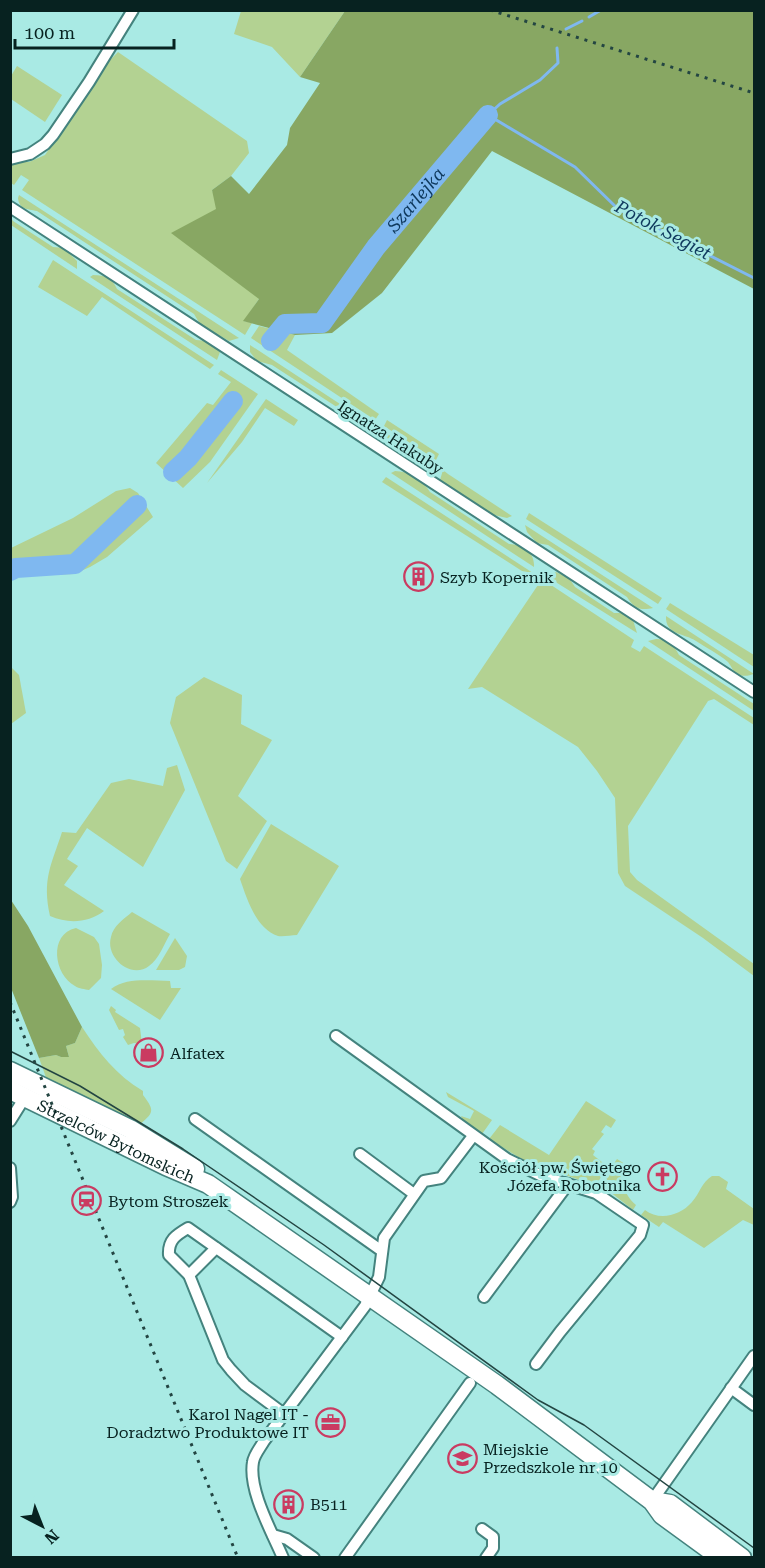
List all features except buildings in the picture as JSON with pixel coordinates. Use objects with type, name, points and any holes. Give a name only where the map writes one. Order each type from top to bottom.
[{"type":"highway","points":[[10,1071],[130,1129],[192,1166],[208,1184]]},
{"type":"highway","name":"Strzelców Bytomskich","points":[[18,1094],[208,1184],[497,1385],[652,1501],[662,1515],[721,1557]]},
{"type":"highway","name":"Strzelców Bytomskich","points":[[652,1501],[670,1504],[742,1557]]},
{"type":"street","points":[[10,159],[30,154],[53,135],[89,82],[132,11]]},
{"type":"street","name":"Ignatza Hakuby","points":[[10,207],[754,692]]},
{"type":"street","points":[[336,1036],[507,1159],[542,1176],[596,1193],[643,1225],[640,1235],[536,1364]]},
{"type":"street","points":[[10,1121],[18,1094]]},
{"type":"street","points":[[195,1119],[382,1251]]},
{"type":"street","points":[[283,1557],[262,1509],[252,1477],[253,1460],[371,1296],[380,1277],[384,1238],[414,1194],[424,1181],[441,1178],[474,1136]]},
{"type":"street","points":[[360,1154],[414,1194]]},
{"type":"street","points":[[10,1168],[12,1197],[10,1202]]},
{"type":"street","points":[[484,1297],[568,1184]]},
{"type":"street","points":[[284,1414],[245,1385],[223,1360],[189,1275],[169,1255],[168,1245],[176,1235],[188,1228],[342,1337]]},
{"type":"street","points":[[189,1275],[216,1248]]},
{"type":"street","points":[[652,1501],[752,1359]]},
{"type":"street","points":[[345,1557],[470,1383]]},
{"type":"street","points":[[731,1388],[754,1405]]},
{"type":"street","points":[[482,1529],[493,1537],[493,1548],[486,1557]]},
{"type":"street","points":[[273,1535],[286,1539],[314,1557]]},
{"type":"green space","points":[[241,11],[345,11],[300,77],[272,47],[234,34]]},
{"type":"green space","points":[[345,11],[754,11],[754,289],[492,151],[382,293],[332,333],[295,335],[243,321],[259,299],[171,233],[216,209],[212,190],[231,176],[249,194],[287,145],[290,128],[320,83],[300,77]]},
{"type":"green space","points":[[118,52],[247,141],[249,153],[231,176],[212,190],[259,299],[244,321],[252,323],[245,335],[22,190],[29,180],[21,175],[14,185],[11,183],[10,162],[29,162],[45,155],[108,62]]},
{"type":"green space","points":[[17,66],[62,95],[45,122],[11,99],[11,76]]},
{"type":"green space","points":[[19,195],[239,338],[229,341],[200,324],[194,314],[37,211],[22,206],[19,202]]},
{"type":"green space","points":[[10,216],[13,221],[53,247],[64,248],[77,261],[77,269],[11,225]]},
{"type":"green space","points":[[53,260],[214,365],[210,369],[102,297],[87,316],[38,287]]},
{"type":"green space","points":[[93,275],[108,278],[117,289],[196,340],[207,341],[220,352],[217,360],[90,277]]},
{"type":"green space","points":[[259,326],[295,335],[287,350],[379,414],[375,420],[251,338]]},
{"type":"green space","points":[[250,345],[369,423],[361,425],[354,423],[343,411],[272,365],[257,361],[250,352]]},
{"type":"green space","points":[[221,370],[258,394],[210,462],[183,488],[156,463],[207,403],[213,405],[231,382],[218,374]]},
{"type":"green space","points":[[266,399],[298,420],[294,426],[265,408],[242,442],[207,483]]},
{"type":"green space","points":[[387,420],[439,454],[436,460],[384,426]]},
{"type":"green space","points":[[383,431],[434,465],[426,471],[406,459],[388,444]]},
{"type":"green space","points":[[443,470],[512,516],[507,518],[494,515],[440,480]]},
{"type":"green space","points":[[395,471],[415,477],[430,492],[509,544],[527,550],[532,557],[534,567],[391,473]]},
{"type":"green space","points":[[386,477],[533,573],[522,571],[382,482]]},
{"type":"green space","points":[[130,488],[138,493],[153,517],[107,557],[74,574],[16,576],[11,581],[11,548],[73,518],[116,491]]},
{"type":"green space","points":[[529,513],[662,598],[658,604],[526,519]]},
{"type":"green space","points":[[525,525],[653,608],[638,608],[627,597],[548,545],[537,543],[527,532]]},
{"type":"green space","points":[[556,572],[569,578],[575,587],[614,613],[624,613],[633,620],[637,633],[546,576]]},
{"type":"green space","points":[[542,579],[634,640],[631,647],[640,652],[644,646],[754,718],[754,725],[714,699],[708,701],[628,826],[630,872],[637,880],[754,964],[754,976],[703,938],[625,886],[618,873],[615,798],[578,747],[482,687],[468,689]]},
{"type":"green space","points":[[670,603],[754,655],[754,667],[666,609]]},
{"type":"green space","points":[[666,616],[754,674],[744,676],[736,673],[720,656],[691,638],[672,630]]},
{"type":"green space","points":[[656,639],[670,643],[679,655],[754,704],[754,711],[648,641]]},
{"type":"green space","points":[[10,666],[19,675],[26,713],[11,724]]},
{"type":"green space","points":[[204,677],[242,695],[241,724],[272,740],[238,796],[267,821],[237,869],[226,861],[170,723],[176,697]]},
{"type":"green space","points":[[177,765],[185,790],[143,867],[87,828],[67,859],[78,866],[64,885],[104,911],[91,918],[78,921],[50,916],[47,882],[62,832],[76,833],[111,783],[129,779],[163,786],[167,768]]},
{"type":"green space","points":[[271,824],[339,866],[297,935],[278,936],[264,927],[253,912],[240,879]]},
{"type":"green space","points":[[11,900],[28,926],[82,1027],[75,1043],[66,1046],[69,1057],[56,1055],[39,1058],[11,988]]},
{"type":"green space","points":[[132,912],[170,934],[156,959],[142,970],[127,968],[121,964],[116,959],[110,945],[114,929]]},
{"type":"green space","points":[[76,928],[94,937],[99,944],[101,978],[89,990],[77,987],[68,981],[62,973],[57,955],[61,938]]},
{"type":"green space","points":[[175,938],[187,956],[185,967],[179,970],[156,970]]},
{"type":"green space","points":[[132,981],[170,981],[171,988],[181,988],[160,1020],[111,989]]},
{"type":"green space","points":[[111,1006],[116,1010],[115,1012],[140,1028],[142,1044],[128,1045],[123,1037],[125,1035],[123,1029],[119,1030],[109,1010]]},
{"type":"green space","points":[[82,1027],[109,1063],[124,1078],[143,1091],[151,1112],[138,1126],[48,1083],[39,1058],[56,1055],[69,1057],[66,1046],[75,1043]]},
{"type":"green space","points":[[446,1092],[492,1120],[482,1134],[464,1122],[461,1116],[470,1119],[474,1111],[448,1097]]},
{"type":"green space","points":[[586,1101],[616,1120],[611,1128],[606,1125],[601,1132],[604,1134],[592,1149],[595,1151],[593,1155],[607,1166],[596,1186],[617,1200],[614,1201],[577,1179],[528,1163],[489,1139],[500,1125],[549,1155]]},
{"type":"green space","points":[[617,1159],[625,1164],[623,1181],[626,1192],[636,1205],[633,1210],[600,1184]]},
{"type":"green space","points":[[712,1176],[719,1176],[728,1182],[726,1189],[754,1209],[754,1225],[743,1220],[704,1248],[663,1222],[659,1227],[641,1215],[645,1210],[663,1216],[682,1211]]},
{"type":"waterway","name":"Szarlejka","points":[[589,17],[601,10]]},
{"type":"waterway","name":"Szarlejka","points":[[566,29],[582,21]]},
{"type":"waterway","name":"Potok Segiet","points":[[557,48],[558,63],[540,80],[500,104],[488,115],[575,167],[618,209],[754,278]]},
{"type":"waterway","name":"Szarlejka","points":[[271,341],[285,324],[322,323],[376,247],[488,115]]},
{"type":"waterway","name":"Szarlejka","points":[[173,472],[188,458],[233,401]]},
{"type":"waterway","name":"Szarlejka","points":[[210,418],[215,426]]},
{"type":"waterway","name":"Szarlejka","points":[[10,571],[16,568],[75,564],[137,505]]},
{"type":"tram line","points":[[10,1051],[80,1086],[183,1149],[324,1245],[538,1400],[584,1425],[754,1548]]},
{"type":"railway","points":[[490,10],[754,93]]},
{"type":"railway","points":[[10,1002],[238,1558]]},
{"type":"place","name":"Szyb Kopernik","points":[[419,577]]},
{"type":"place","name":"Alfatex","points":[[149,1053]]},
{"type":"place","name":"Kościół pw. Świętego Józefa Robotnika","points":[[662,1176]]},
{"type":"place","name":"Bytom Stroszek","points":[[87,1201]]},
{"type":"place","name":"Karol Nagel IT - Doradztwo Produktowe IT","points":[[330,1423]]},
{"type":"place","name":"Miejskie Przedszkole nr 10","points":[[462,1458]]},
{"type":"place","name":"B511","points":[[289,1504]]}]
